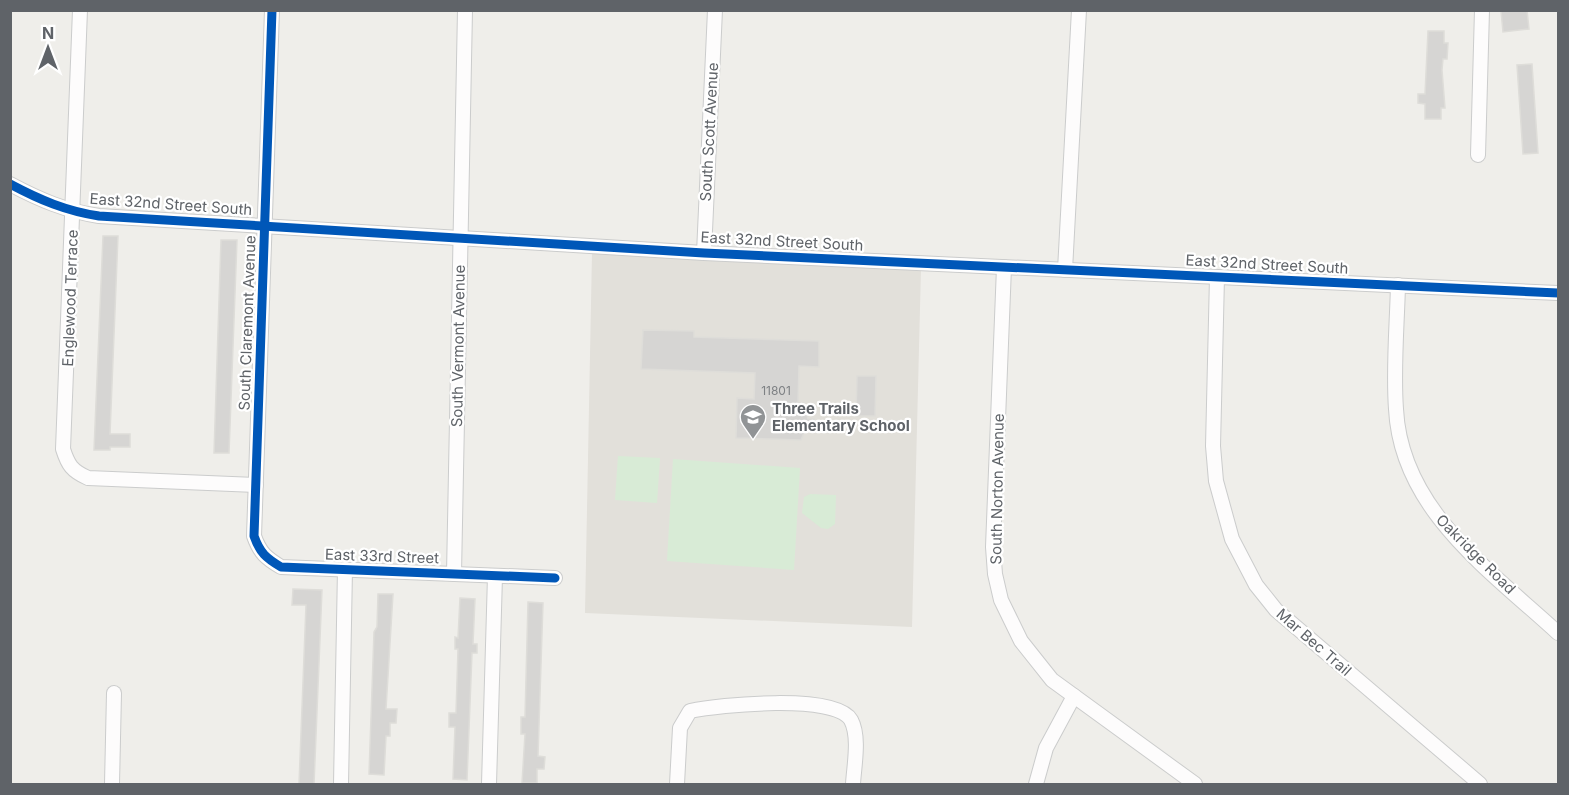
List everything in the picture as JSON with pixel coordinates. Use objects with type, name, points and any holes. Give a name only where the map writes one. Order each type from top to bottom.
[{"type":"street","name":"Englewood Terrace","points":[[80,10],[63,449],[67,464],[77,473],[88,478],[256,485]]},
{"type":"street","name":"South Claremont Avenue","points":[[269,560],[259,550],[254,536],[272,10]]},
{"type":"street","name":"South Vermont Avenue","points":[[454,574],[465,10]]},
{"type":"street","name":"South Scott Avenue","points":[[704,253],[715,10]]},
{"type":"street","points":[[1065,270],[1079,10]]},
{"type":"street","points":[[1478,156],[1482,10]]},
{"type":"street","name":"East 32nd Street South","points":[[10,184],[49,204],[73,212],[99,216],[704,253],[1558,293]]},
{"type":"street","name":"South Norton Avenue","points":[[1004,267],[993,547],[995,574],[1001,600],[1021,641],[1052,680],[1195,784]]},
{"type":"street","name":"Mar Bec Trail","points":[[1217,277],[1214,446],[1216,481],[1232,539],[1256,585],[1276,610],[1480,784]]},
{"type":"street","name":"Oakridge Road","points":[[1398,285],[1396,411],[1402,447],[1415,481],[1446,529],[1558,633]]},
{"type":"street","name":"East 33rd Street","points":[[269,560],[281,567],[555,578]]},
{"type":"street","points":[[341,784],[345,569]]},
{"type":"street","points":[[489,784],[495,576]]},
{"type":"street","points":[[112,784],[114,693]]},
{"type":"street","points":[[1036,784],[1046,748],[1074,696]]},
{"type":"street","points":[[677,784],[680,728],[682,719],[690,711],[770,703],[836,708],[850,719],[855,734],[853,784]]},
{"type":"shaded area","name":"Three Trails Elementary School","points":[[592,253],[921,268],[912,627],[585,613]]},
{"type":"green space","points":[[618,456],[660,458],[657,503],[615,500]]},
{"type":"green space","points":[[673,459],[800,468],[794,570],[667,561]]},
{"type":"green space","points":[[810,494],[836,495],[835,524],[828,529],[821,528],[802,513],[804,497]]},
{"type":"building","points":[[1527,10],[1529,29],[1503,32],[1501,11]]},
{"type":"building","points":[[1428,31],[1444,31],[1444,43],[1448,43],[1447,59],[1443,59],[1445,108],[1441,108],[1441,119],[1425,119],[1425,104],[1418,103],[1418,94],[1425,94]]},
{"type":"building","points":[[1532,64],[1538,153],[1523,154],[1517,65]]},
{"type":"building","points":[[103,236],[118,236],[110,434],[130,434],[130,447],[94,450]]},
{"type":"building","points":[[221,240],[237,240],[229,453],[214,453]]},
{"type":"building","name":"Three Trails Elementary School","points":[[643,330],[694,331],[694,337],[819,341],[819,367],[799,366],[798,403],[804,403],[808,419],[814,419],[814,428],[806,428],[801,440],[736,438],[737,398],[754,399],[755,373],[641,369]]},
{"type":"building","points":[[857,376],[876,376],[875,416],[856,416]]},
{"type":"building","points":[[293,589],[322,590],[314,784],[299,784],[306,605],[292,605]]},
{"type":"building","points":[[378,594],[393,594],[386,709],[397,709],[396,723],[390,723],[390,736],[386,736],[384,775],[369,774],[374,632],[377,627]]},
{"type":"building","points":[[460,598],[475,599],[473,644],[477,644],[477,653],[472,653],[467,780],[453,779],[455,727],[449,727],[449,713],[456,713],[458,649],[455,649],[455,637],[458,638]]},
{"type":"building","points":[[528,602],[543,603],[538,756],[545,757],[544,769],[537,769],[537,783],[522,783],[525,734],[521,734],[521,717],[525,717]]},
{"type":"cycle path","points":[[272,10],[254,536],[259,547],[267,558],[281,567],[555,578]]},
{"type":"cycle path","points":[[10,184],[53,204],[99,216],[704,253],[1558,293]]},
{"type":"place","name":"Three Trails Elementary School","points":[[753,440]]}]
